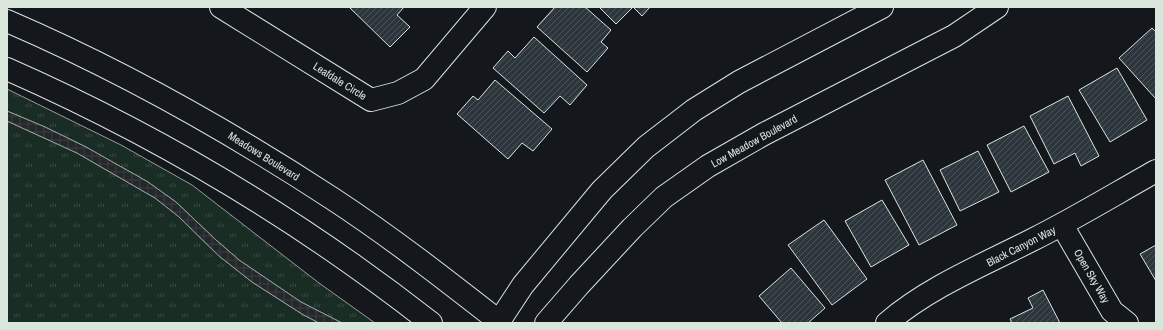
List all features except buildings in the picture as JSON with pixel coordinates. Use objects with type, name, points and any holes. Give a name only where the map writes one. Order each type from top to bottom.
[{"type":"street","name":"Leafdale Circle","points":[[221,7],[372,100],[398,93],[424,79],[485,7]]},
{"type":"street","points":[[499,322],[523,285],[602,190],[646,147],[694,110],[739,82],[882,7]]},
{"type":"street","name":"Low Meadow Boulevard","points":[[546,323],[579,284],[632,228],[664,197],[708,166],[764,134],[954,36],[997,7]]},
{"type":"street","name":"Meadows Boulevard","points":[[7,21],[56,42],[128,78],[198,116],[268,158],[334,200],[395,243],[499,322]]},
{"type":"street","points":[[7,69],[150,139],[238,190],[382,284],[431,323]]},
{"type":"street","name":"Black Canyon Way","points":[[888,323],[917,300],[1062,225],[1156,171]]},
{"type":"street","name":"Open Sky Way","points":[[1062,225],[1112,311],[1127,323]]},
{"type":"green space","points":[[7,89],[121,145],[192,185],[319,283],[375,323],[342,323],[301,302],[239,260],[176,202],[148,182],[86,147],[7,111]]},
{"type":"green space","points":[[7,121],[77,153],[155,198],[178,216],[219,256],[252,282],[319,323],[7,323]]},
{"type":"shaded area","points":[[7,111],[86,147],[148,182],[176,202],[239,260],[301,302],[342,323],[319,323],[302,314],[252,282],[219,256],[178,216],[155,198],[77,153],[7,121]]}]
